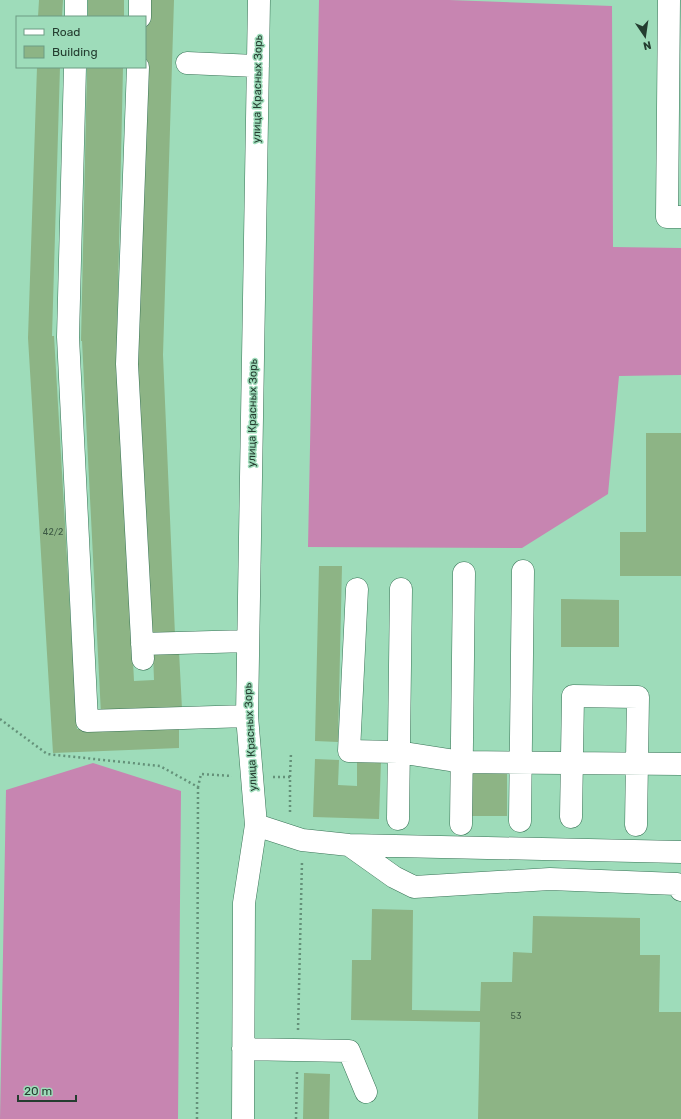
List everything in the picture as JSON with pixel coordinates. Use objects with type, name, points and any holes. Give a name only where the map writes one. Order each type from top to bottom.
[{"type":"street","points":[[76,0],[76,16]]},
{"type":"street","points":[[140,0],[140,16]]},
{"type":"street","name":"улица Красных Зорь","points":[[243,1119],[244,903],[256,825],[247,716],[258,0]]},
{"type":"street","points":[[669,0],[667,217],[681,217]]},
{"type":"street","points":[[187,63],[258,66]]},
{"type":"street","points":[[75,68],[68,337],[87,721],[247,716]]},
{"type":"street","points":[[138,68],[127,364],[142,652],[248,641]]},
{"type":"street","points":[[520,821],[523,572]]},
{"type":"street","points":[[461,824],[464,573]]},
{"type":"street","points":[[357,589],[349,751],[398,752],[462,762],[681,764]]},
{"type":"street","points":[[398,819],[401,589]]},
{"type":"street","points":[[571,817],[572,696],[630,696],[638,697],[636,825]]},
{"type":"street","points":[[256,825],[302,840],[349,845],[681,852]]},
{"type":"street","points":[[349,845],[394,877],[414,887],[550,879],[677,884],[681,890]]},
{"type":"street","points":[[243,1049],[349,1051],[366,1092]]},
{"type":"path","points":[[0,719],[47,754],[160,766],[198,787]]},
{"type":"path","points":[[292,753],[290,777],[290,816],[301,818],[302,840],[298,1031]]},
{"type":"path","points":[[197,1119],[198,787],[201,774],[251,777],[290,777]]},
{"type":"path","points":[[296,1119],[297,1063]]},
{"type":"shaded area","points":[[319,0],[449,0],[612,6],[613,247],[681,248],[681,375],[619,376],[608,494],[522,548],[308,547]]},
{"type":"shaded area","points":[[93,763],[181,791],[178,1119],[0,1119],[6,790]]},
{"type":"building","points":[[39,0],[63,0],[62,16],[38,16]]},
{"type":"building","points":[[88,0],[124,0],[124,16],[88,16]]},
{"type":"building","points":[[147,0],[174,0],[163,355],[175,635],[148,637],[135,356],[145,68],[146,68]]},
{"type":"building","points":[[37,68],[60,68],[52,336],[54,336],[77,729],[179,726],[179,748],[53,753],[28,338]]},
{"type":"building","points":[[87,68],[123,68],[117,338],[134,681],[154,680],[153,653],[179,651],[182,709],[101,714],[81,341]]},
{"type":"building","points":[[646,433],[681,433],[681,576],[620,576],[620,532],[646,532]]},
{"type":"building","points":[[319,566],[342,566],[338,742],[315,741]]},
{"type":"building","points":[[561,599],[619,600],[619,647],[561,647]]},
{"type":"building","points":[[315,759],[339,760],[338,785],[357,786],[357,760],[381,761],[379,819],[313,817]]},
{"type":"building","points":[[469,766],[507,767],[507,816],[468,816]]},
{"type":"building","points":[[372,909],[413,910],[412,1010],[480,1011],[481,982],[512,982],[513,952],[532,953],[533,916],[640,918],[640,955],[660,955],[659,1012],[681,1012],[681,1119],[478,1119],[480,1022],[351,1020],[352,960],[371,960]]},
{"type":"building","points":[[304,1073],[330,1074],[329,1119],[303,1119]]}]
